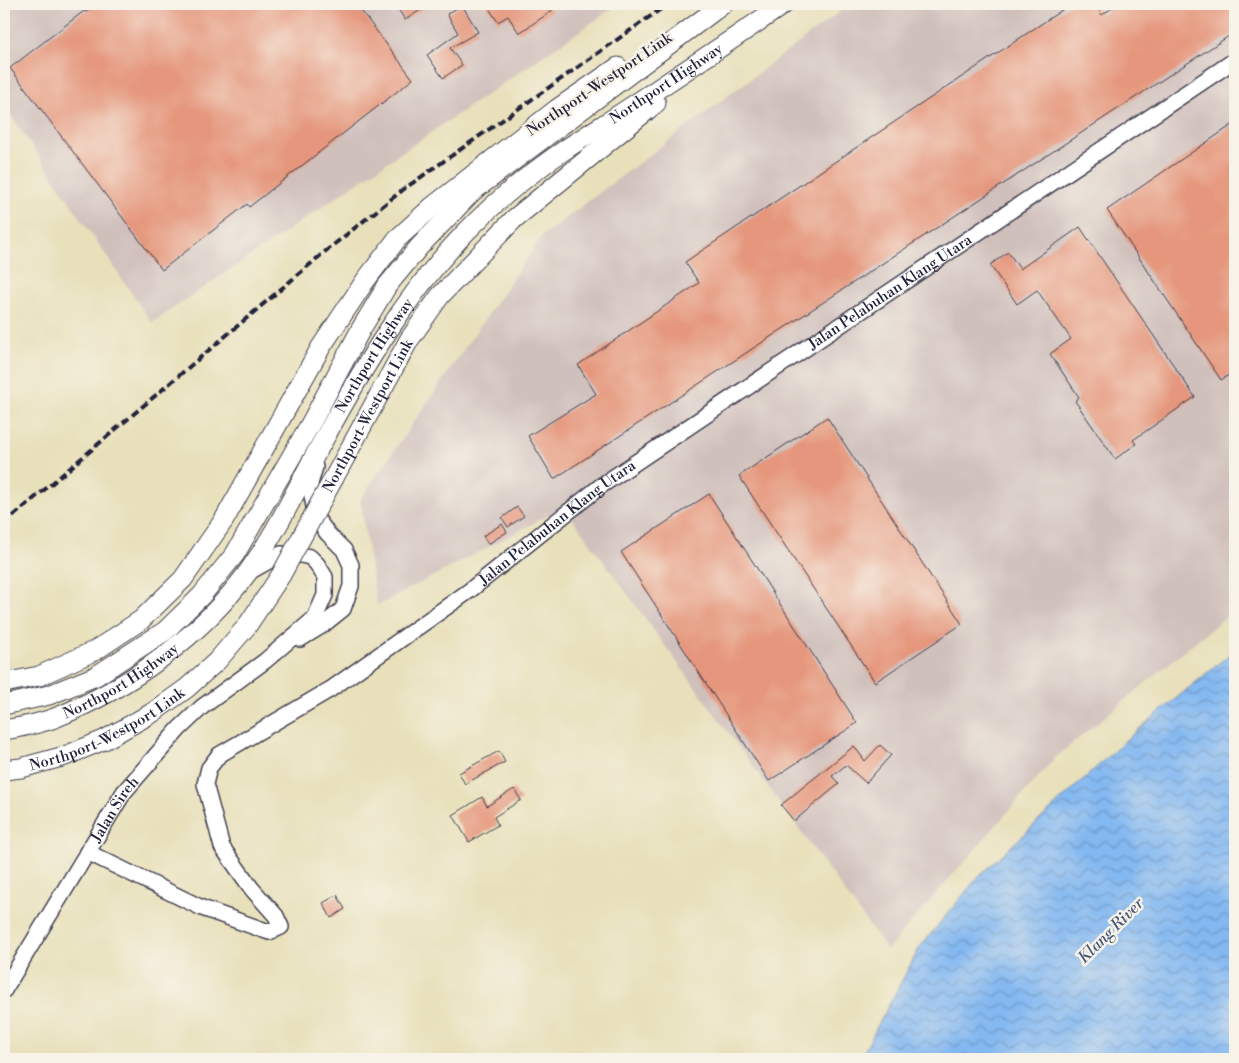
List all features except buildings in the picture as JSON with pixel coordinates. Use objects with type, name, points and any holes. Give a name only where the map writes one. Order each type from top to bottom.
[{"type":"main road","name":"Northport-Westport Link","points":[[4,683],[39,676],[96,650],[141,620],[183,579],[224,520],[321,348],[365,281],[398,238],[432,207],[572,98],[624,63],[723,4]]},
{"type":"main road","name":"Northport Highway","points":[[4,705],[49,695],[96,676],[126,658],[164,631],[201,596],[234,554],[254,523],[312,421],[361,329],[387,286],[419,247],[473,191],[723,4]]},
{"type":"main road","name":"Northport Highway","points":[[4,730],[56,718],[110,692],[156,662],[197,630],[222,604],[263,550],[323,440],[389,327],[432,270],[464,234],[495,204],[542,166],[784,4]]},
{"type":"main road","name":"Northport-Westport Link","points":[[4,770],[21,768],[65,756],[104,740],[152,714],[187,688],[217,661],[247,626],[281,575],[409,340],[440,296],[514,219],[736,37]]},
{"type":"street","name":"Jalan Pelabuhan Klang Utara","points":[[87,852],[202,908],[269,932],[281,927],[276,916],[252,889],[222,847],[205,784],[209,768],[219,755],[331,690],[469,591],[602,485],[1235,60]]},
{"type":"street","points":[[265,661],[324,625],[343,609],[351,586],[351,565],[344,550],[328,534],[316,518],[310,484],[323,440]]},
{"type":"street","points":[[246,574],[281,554],[310,557],[317,564],[324,577],[326,595],[315,618],[265,661]]},
{"type":"street","name":"Jalan Sireh","points":[[4,990],[124,792],[179,729],[202,707],[265,661]]},
{"type":"shaded area","points":[[4,4],[619,4],[152,323],[4,105]]},
{"type":"shaded area","points":[[850,4],[1235,4],[1235,609],[1055,758],[887,950],[564,507],[377,606],[360,500],[542,236]]},
{"type":"water","name":"Klang River","points":[[1235,650],[1235,1059],[860,1059],[920,947],[978,877],[1128,738]]},
{"type":"railway","points":[[4,524],[327,250],[404,189],[668,4]]}]
